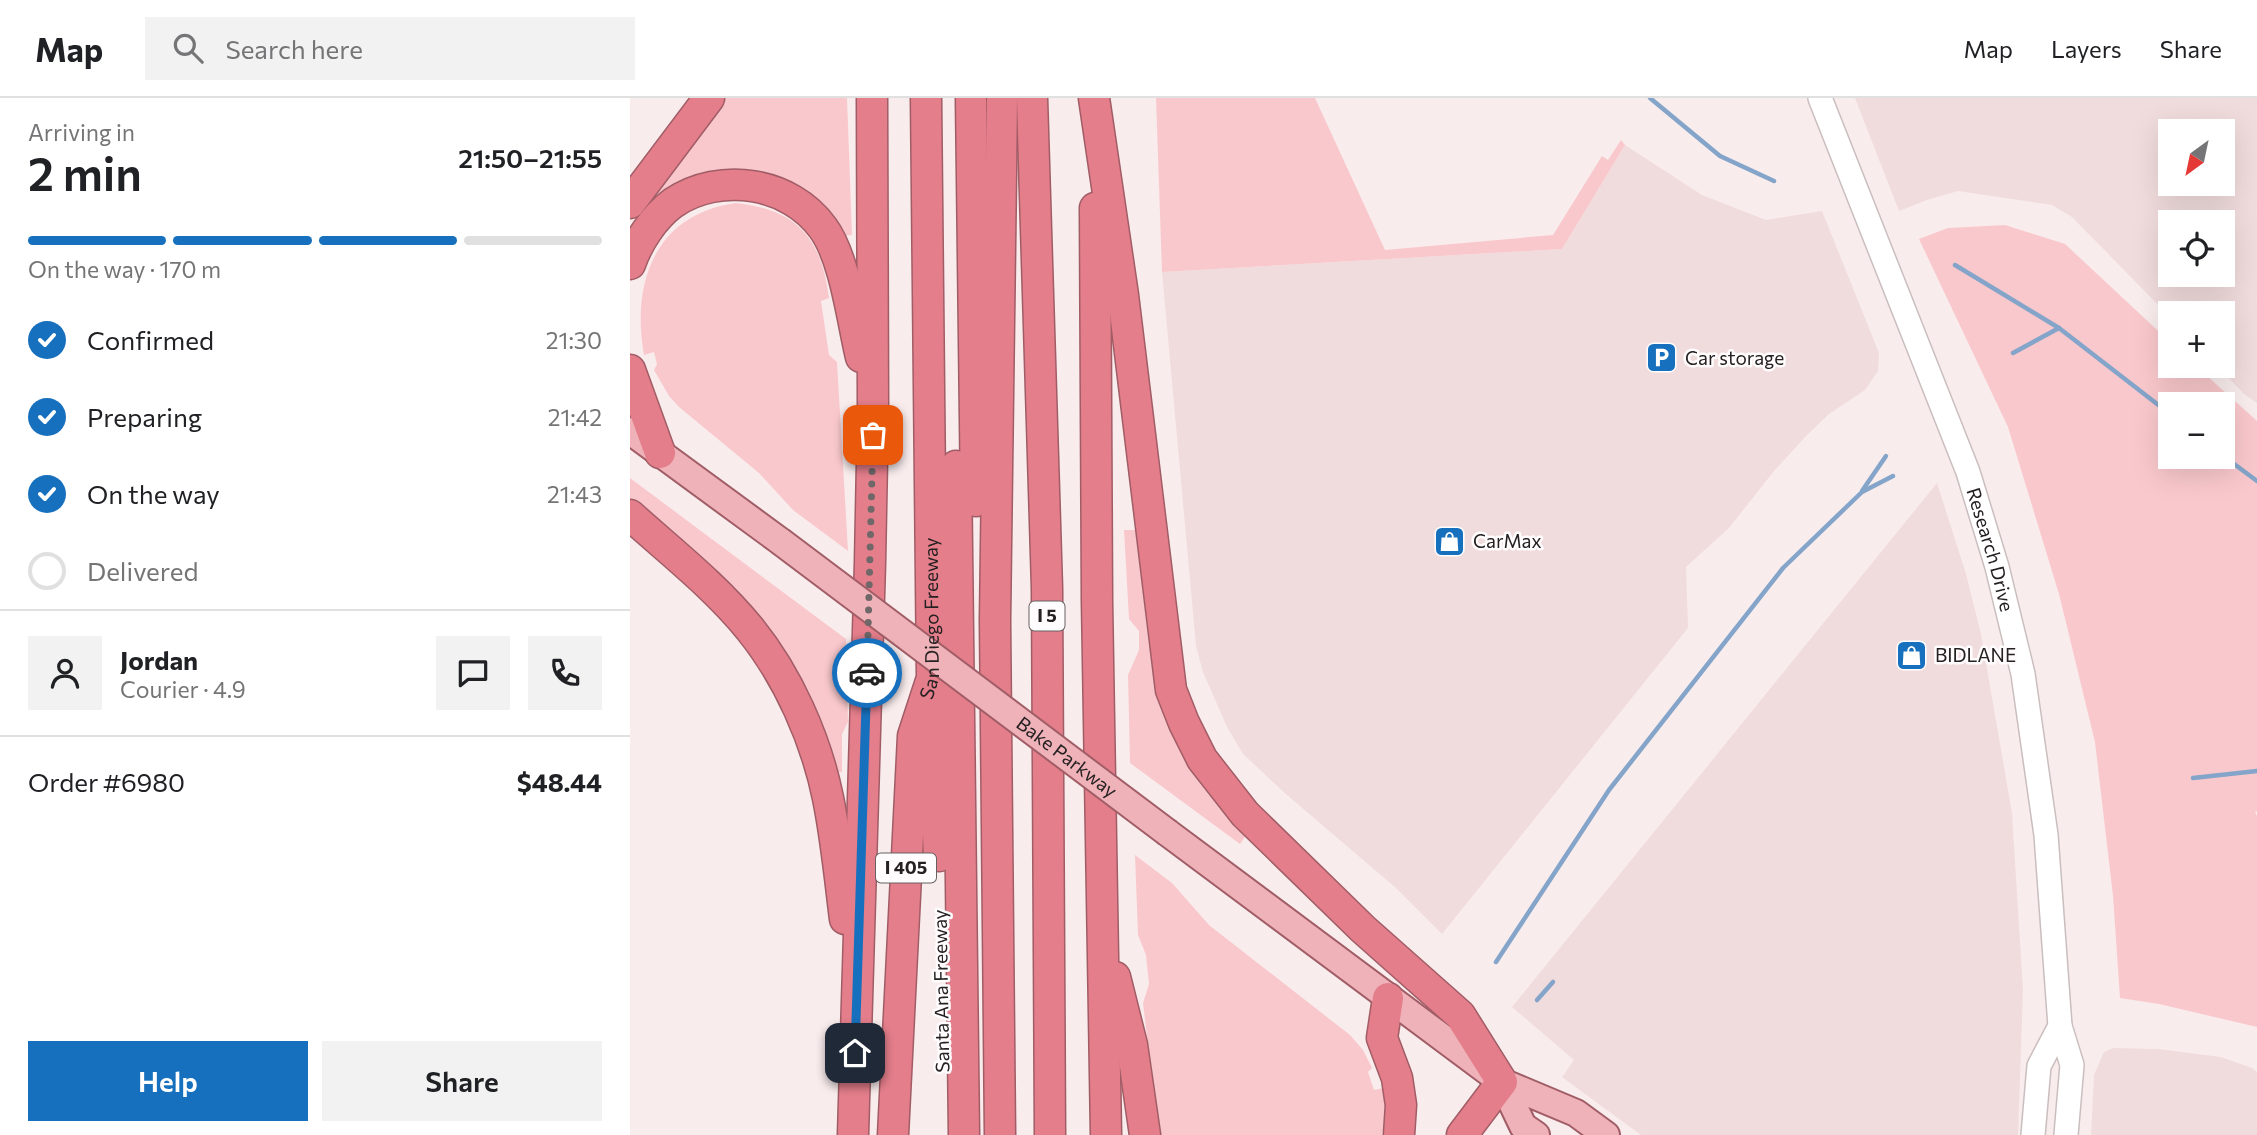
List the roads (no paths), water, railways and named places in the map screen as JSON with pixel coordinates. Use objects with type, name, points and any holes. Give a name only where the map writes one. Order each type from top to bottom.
[{"type":"highway","points":[[630,202],[709,98]]},
{"type":"highway","points":[[853,1135],[870,577],[873,410],[872,98]]},
{"type":"highway","name":"San Diego Freeway","points":[[893,1135],[913,736],[932,678],[926,98]]},
{"type":"highway","points":[[954,98],[958,796],[964,1135]]},
{"type":"highway","points":[[971,98],[991,996],[1000,1135]]},
{"type":"highway","points":[[984,1135],[991,996],[1002,98]]},
{"type":"highway","name":"I 5","points":[[1032,98],[1047,588],[1050,1135]]},
{"type":"highway","points":[[1094,98],[1106,1135]]},
{"type":"highway","points":[[1094,98],[1123,295],[1171,690],[1202,759],[1245,814],[1363,929],[1460,1015],[1502,1082],[1462,1135]]},
{"type":"highway","points":[[630,264],[655,220],[672,204],[690,194],[736,184],[756,186],[779,193],[797,203],[823,228],[834,247],[873,410]]},
{"type":"highway","points":[[630,370],[660,453]]},
{"type":"highway","points":[[630,515],[716,592],[751,630],[795,703],[815,749],[828,798],[856,999]]},
{"type":"highway","name":"Santa Ana Freeway","points":[[932,678],[939,846],[944,1135]]},
{"type":"highway","points":[[1102,924],[1132,1045],[1145,1135]]},
{"type":"highway","points":[[1388,998],[1382,1038],[1397,1078],[1401,1104],[1399,1135]]},
{"type":"main road","name":"Research Drive","points":[[1820,98],[1968,472],[2004,596],[2023,674],[2046,835],[2060,1026],[2072,1065],[2066,1135]]},
{"type":"main road","name":"Bake Parkway","points":[[630,430],[1502,1082],[1576,1113],[1606,1135]]},
{"type":"main road","points":[[2033,1135],[2039,1066],[2060,1026]]},
{"type":"main road","name":"Bake Parkway","points":[[1502,1082],[1523,1126],[1536,1135]]},
{"type":"waterway","points":[[1650,98],[1720,156],[1774,181]]},
{"type":"waterway","points":[[1955,265],[2059,328],[2158,405]]},
{"type":"waterway","points":[[2013,353],[2059,328]]},
{"type":"waterway","points":[[1862,491],[1886,456]]},
{"type":"waterway","points":[[2235,465],[2257,481]]},
{"type":"waterway","points":[[1496,962],[1609,790],[1783,568],[1862,492],[1893,476]]},
{"type":"waterway","points":[[2193,778],[2257,771]]},
{"type":"waterway","points":[[1537,1000],[1553,982]]},
{"type":"place","name":"Car storage","points":[[1662,358]]},
{"type":"place","name":"CarMax","points":[[1450,541]]},
{"type":"place","name":"BIDLANE","points":[[1912,655]]}]
